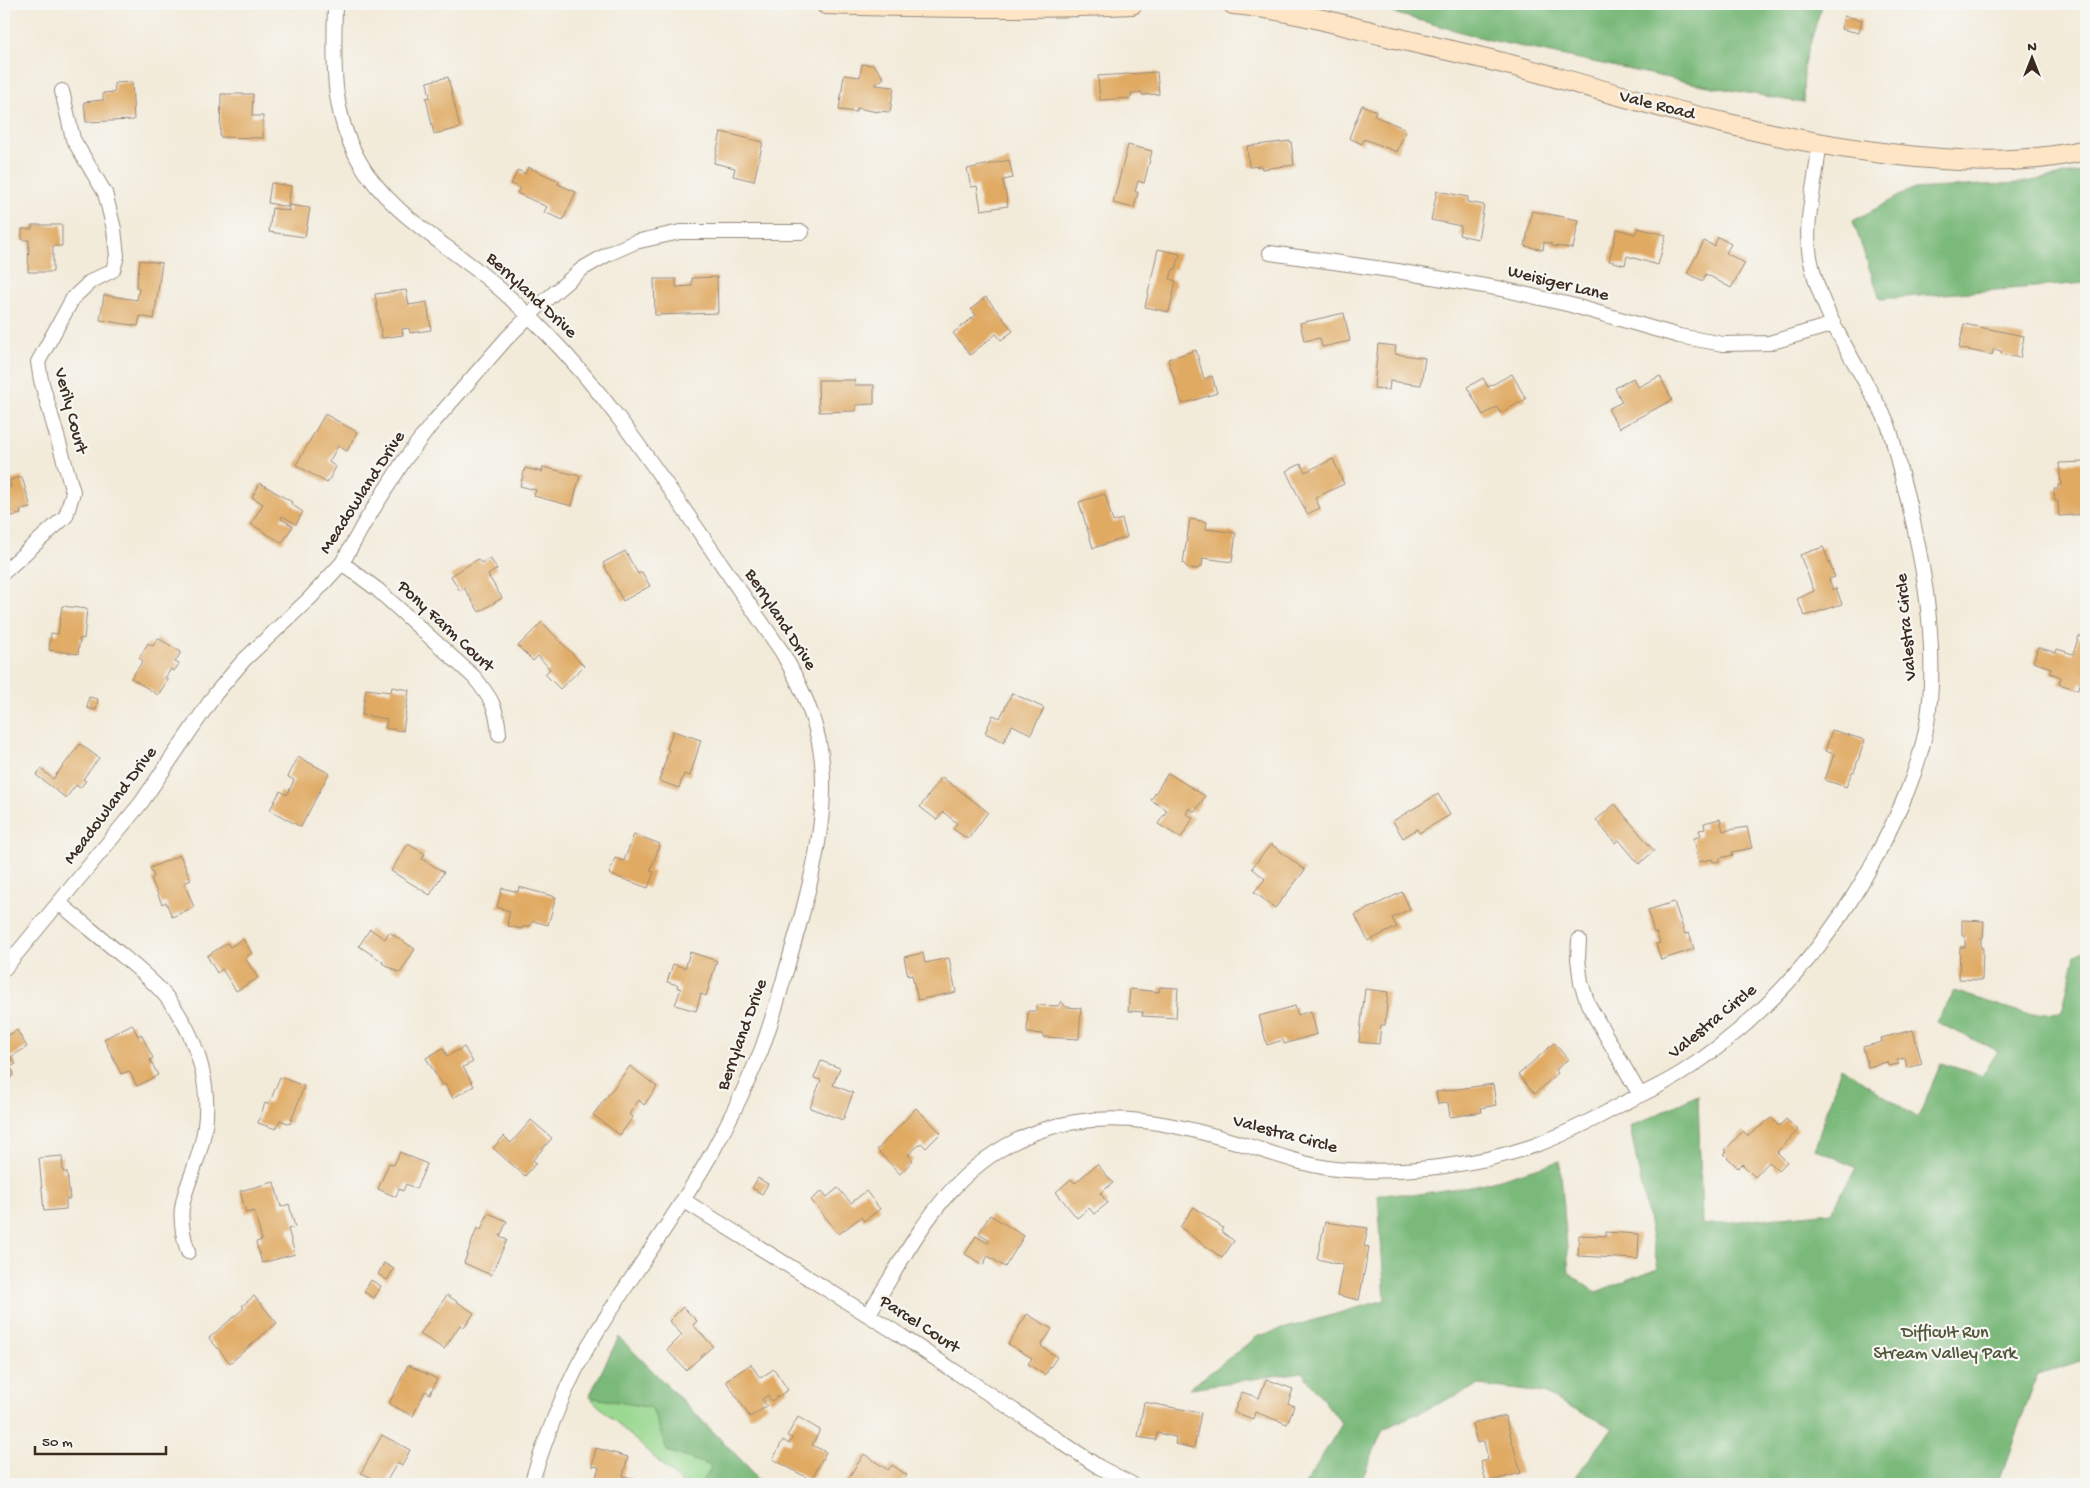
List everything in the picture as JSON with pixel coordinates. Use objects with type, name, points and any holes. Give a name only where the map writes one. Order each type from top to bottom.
[{"type":"main road","points":[[826,4],[967,8],[1072,7],[1132,4]]},
{"type":"main road","name":"Vale Road","points":[[1233,4],[1324,21],[1539,73],[1601,92],[1773,136],[1819,144],[1921,158],[1966,160],[2018,160],[2067,155],[2086,150]]},
{"type":"street","name":"Berryland Drive","points":[[335,4],[335,84],[338,110],[346,136],[358,161],[375,185],[394,205],[479,271],[529,316],[603,397],[641,447],[782,652],[809,708],[822,755],[823,804],[808,891],[775,1010],[761,1050],[739,1101],[713,1150],[683,1200],[597,1331],[561,1401],[546,1438],[532,1484]]},
{"type":"street","name":"Verily Court","points":[[4,572],[66,516],[73,492],[41,380],[38,362],[73,298],[90,282],[113,270],[117,256],[114,229],[105,193],[73,139],[62,91]]},
{"type":"street","name":"Valestra Circle","points":[[868,1315],[930,1216],[948,1192],[970,1170],[994,1152],[1043,1130],[1069,1124],[1109,1120],[1162,1123],[1201,1131],[1318,1166],[1345,1170],[1386,1171],[1492,1158],[1581,1126],[1682,1072],[1735,1033],[1773,998],[1807,962],[1837,922],[1864,880],[1895,821],[1908,791],[1919,759],[1926,727],[1931,694],[1932,660],[1925,595],[1914,530],[1887,422],[1834,324],[1811,264],[1808,242],[1810,213],[1818,170],[1819,144]]},
{"type":"street","name":"Meadowland Drive","points":[[4,969],[141,803],[216,693],[244,660],[310,598],[342,563],[365,522],[403,462],[438,417],[529,316],[582,270],[608,254],[635,242],[680,232],[802,232]]},
{"type":"street","name":"Weisiger Lane","points":[[1270,253],[1397,271],[1502,289],[1571,305],[1679,336],[1723,344],[1769,343],[1834,324]]},
{"type":"street","name":"Pony Farm Court","points":[[342,563],[378,590],[474,677],[488,694],[497,713],[500,734]]},
{"type":"street","points":[[59,903],[153,982],[168,998],[186,1024],[195,1044],[203,1074],[206,1117],[201,1146],[185,1190],[181,1212],[182,1232],[188,1252]]},
{"type":"street","points":[[1580,940],[1578,959],[1581,983],[1588,1004],[1640,1095]]},
{"type":"street","name":"Parcel Court","points":[[683,1200],[868,1315],[1099,1467],[1132,1484]]},
{"type":"green space","points":[[1361,4],[1822,4],[1804,64],[1803,103],[1692,83],[1490,40]]},
{"type":"green space","points":[[2086,171],[2086,283],[1880,299],[1853,221],[1912,189],[2020,183]]},
{"type":"green space","name":"Difficult Run Stream Valley Park","points":[[2086,950],[2086,1359],[2037,1375],[1998,1484],[1570,1484],[1613,1428],[1543,1393],[1479,1385],[1383,1429],[1360,1484],[1305,1484],[1342,1424],[1302,1372],[1190,1388],[1258,1336],[1385,1300],[1378,1194],[1419,1194],[1482,1184],[1560,1161],[1569,1273],[1596,1292],[1658,1268],[1630,1127],[1698,1095],[1702,1225],[1831,1212],[1856,1168],[1815,1148],[1841,1067],[1918,1118],[1941,1063],[1982,1076],[1998,1051],[1936,1022],[1954,991],[2026,1014],[2062,1012],[2075,955]]},
{"type":"green space","points":[[619,1337],[747,1466],[760,1484],[683,1484],[589,1397]]},
{"type":"green space","points":[[619,1337],[747,1466],[760,1484],[701,1484],[712,1466],[667,1451],[652,1408],[589,1397]]},
{"type":"building","points":[[1844,16],[1862,20],[1859,33],[1841,29]]},
{"type":"building","points":[[862,64],[874,65],[884,78],[875,85],[894,87],[890,112],[877,112],[857,108],[856,112],[839,110],[844,75],[860,77]]},
{"type":"building","points":[[1157,72],[1159,94],[1142,95],[1142,92],[1131,93],[1131,98],[1100,100],[1098,76]]},
{"type":"building","points":[[448,77],[460,128],[434,134],[426,98],[430,97],[427,82]]},
{"type":"building","points":[[132,82],[134,120],[86,122],[84,102],[103,100],[103,93],[115,92],[114,83]]},
{"type":"building","points":[[221,94],[253,94],[252,116],[263,116],[263,138],[220,137]]},
{"type":"building","points":[[1362,105],[1376,111],[1374,116],[1406,129],[1397,152],[1364,139],[1362,144],[1349,138]]},
{"type":"building","points":[[721,132],[763,142],[754,181],[733,176],[735,168],[714,163]]},
{"type":"building","points":[[1291,141],[1294,165],[1262,169],[1261,166],[1249,167],[1247,146]]},
{"type":"building","points":[[1128,145],[1152,151],[1144,183],[1138,181],[1135,192],[1138,192],[1134,208],[1113,203]]},
{"type":"building","points":[[1009,160],[1013,178],[1003,180],[1008,206],[981,210],[977,186],[971,187],[967,169]]},
{"type":"building","points":[[528,167],[559,181],[558,184],[576,192],[563,220],[544,212],[547,207],[517,193],[520,188],[511,184],[518,170],[525,174]]},
{"type":"building","points":[[271,183],[291,186],[288,207],[268,203]]},
{"type":"building","points":[[1437,191],[1468,197],[1467,202],[1484,205],[1478,239],[1459,235],[1461,226],[1431,220]]},
{"type":"building","points":[[289,205],[310,208],[305,237],[269,232],[272,208],[289,211]]},
{"type":"building","points":[[1532,211],[1579,220],[1573,248],[1552,246],[1552,244],[1544,242],[1543,250],[1525,246]]},
{"type":"building","points":[[32,225],[62,225],[62,246],[53,246],[53,272],[28,272],[29,240],[22,240],[22,229],[32,229]]},
{"type":"building","points":[[1637,228],[1666,235],[1658,265],[1627,256],[1625,265],[1609,261],[1617,229],[1635,234]]},
{"type":"building","points":[[1718,237],[1731,244],[1726,253],[1745,263],[1731,288],[1706,274],[1703,281],[1687,273],[1704,241],[1714,246]]},
{"type":"building","points":[[1158,249],[1180,254],[1176,269],[1173,269],[1170,279],[1176,281],[1169,312],[1145,307]]},
{"type":"building","points":[[140,260],[162,263],[154,319],[140,316],[138,326],[100,320],[104,295],[137,300],[139,288],[136,288]]},
{"type":"building","points":[[717,277],[718,313],[655,315],[654,279],[676,279],[676,287],[692,286],[692,278]]},
{"type":"building","points":[[406,290],[409,305],[427,302],[431,330],[410,333],[409,328],[402,329],[403,335],[382,338],[375,294]]},
{"type":"building","points":[[986,297],[1013,331],[1001,340],[996,334],[970,355],[953,333],[976,315],[971,309]]},
{"type":"building","points":[[1344,313],[1350,341],[1322,347],[1320,338],[1304,341],[1300,323]]},
{"type":"building","points":[[1964,324],[2024,336],[2020,358],[2001,354],[2001,351],[1994,349],[1992,355],[1959,348]]},
{"type":"building","points":[[1378,344],[1396,346],[1395,354],[1425,358],[1421,385],[1390,381],[1389,390],[1374,388]]},
{"type":"building","points":[[1196,350],[1204,379],[1212,376],[1217,393],[1182,404],[1168,359]]},
{"type":"building","points":[[1512,374],[1526,399],[1500,413],[1497,407],[1483,415],[1467,387],[1483,378],[1488,387]]},
{"type":"building","points":[[1660,376],[1672,400],[1619,428],[1608,409],[1622,402],[1615,388],[1633,378],[1638,387]]},
{"type":"building","points":[[818,380],[855,380],[855,385],[874,385],[874,404],[856,405],[856,411],[819,412]]},
{"type":"building","points":[[325,414],[357,432],[347,451],[338,446],[329,462],[336,467],[327,483],[296,465]]},
{"type":"building","points":[[1333,459],[1344,484],[1315,498],[1320,508],[1307,514],[1286,471],[1301,464],[1305,472]]},
{"type":"building","points":[[2085,462],[2086,514],[2059,516],[2058,501],[2055,501],[2054,489],[2058,489],[2058,485],[2061,485],[2059,463]]},
{"type":"building","points":[[543,467],[580,476],[572,506],[534,496],[536,490],[520,486],[525,468],[542,472]]},
{"type":"building","points":[[22,477],[31,508],[20,510],[21,514],[12,516],[11,513],[4,514],[4,489],[11,487],[10,480]]},
{"type":"building","points":[[260,483],[292,502],[291,504],[303,512],[296,524],[282,516],[281,519],[293,526],[282,543],[251,524],[263,504],[252,497]]},
{"type":"building","points":[[1105,494],[1113,522],[1122,519],[1127,537],[1093,548],[1079,502]]},
{"type":"building","points":[[1190,519],[1207,522],[1206,529],[1236,533],[1232,562],[1203,558],[1202,566],[1197,569],[1188,568],[1183,563]]},
{"type":"building","points":[[1823,547],[1835,577],[1829,579],[1833,590],[1836,588],[1842,604],[1805,616],[1797,599],[1814,591],[1800,555]]},
{"type":"building","points":[[625,551],[638,574],[642,572],[650,586],[623,601],[603,563]]},
{"type":"building","points":[[490,558],[497,569],[488,575],[502,598],[479,612],[464,588],[460,591],[451,576],[478,559],[481,563]]},
{"type":"building","points":[[62,606],[87,609],[84,639],[80,638],[78,654],[49,650],[51,633],[58,634]]},
{"type":"building","points":[[542,622],[584,666],[560,689],[545,674],[550,669],[538,656],[533,661],[518,646]]},
{"type":"building","points":[[2079,636],[2086,638],[2086,684],[2081,682],[2078,690],[2059,684],[2061,677],[2050,673],[2051,668],[2033,662],[2038,647],[2056,653],[2057,649],[2073,654]]},
{"type":"building","points":[[158,638],[181,652],[175,662],[179,664],[174,671],[171,669],[165,678],[168,680],[158,695],[131,678],[143,661],[139,658],[148,643],[153,646]]},
{"type":"building","points":[[392,687],[409,690],[403,731],[385,728],[387,719],[362,715],[366,689],[391,692]]},
{"type":"building","points":[[1012,693],[1044,708],[1031,734],[1012,725],[1004,742],[985,733],[993,715],[1000,718]]},
{"type":"building","points":[[89,697],[98,699],[96,710],[87,708]]},
{"type":"building","points":[[1832,730],[1865,740],[1854,772],[1852,772],[1846,787],[1825,780],[1834,754],[1825,751]]},
{"type":"building","points":[[673,731],[701,740],[690,776],[684,774],[679,788],[659,781]]},
{"type":"building","points":[[80,744],[99,758],[83,779],[86,781],[80,788],[76,785],[66,798],[36,775],[41,769],[53,779]]},
{"type":"building","points":[[298,757],[329,773],[301,827],[270,810],[280,791],[287,795],[294,780],[288,777]]},
{"type":"building","points":[[1168,773],[1205,796],[1195,812],[1189,808],[1186,814],[1193,818],[1181,838],[1158,824],[1167,810],[1151,800]]},
{"type":"building","points":[[942,777],[988,812],[968,839],[953,829],[957,823],[943,812],[937,820],[920,807]]},
{"type":"building","points":[[1438,794],[1450,815],[1419,833],[1417,829],[1403,838],[1393,821]]},
{"type":"building","points":[[1615,804],[1654,851],[1639,864],[1619,840],[1615,843],[1596,820]]},
{"type":"building","points":[[1720,819],[1723,831],[1747,827],[1752,848],[1732,852],[1733,855],[1720,858],[1720,861],[1713,862],[1712,859],[1699,862],[1694,838],[1701,836],[1699,830],[1705,829],[1704,823]]},
{"type":"building","points":[[634,834],[660,844],[650,871],[654,872],[648,888],[609,874],[615,858],[624,861]]},
{"type":"building","points":[[408,844],[425,854],[422,859],[444,872],[430,895],[391,871]]},
{"type":"building","points":[[1271,844],[1305,870],[1275,908],[1254,892],[1265,879],[1252,868]]},
{"type":"building","points":[[180,855],[191,880],[184,883],[194,907],[172,917],[166,902],[162,904],[151,879],[154,877],[150,868]]},
{"type":"building","points":[[519,887],[556,897],[548,925],[533,921],[530,926],[522,927],[522,929],[508,926],[510,911],[497,907],[502,888],[518,892]]},
{"type":"building","points":[[1402,892],[1410,909],[1392,918],[1397,927],[1368,941],[1355,915]]},
{"type":"building","points":[[1674,902],[1685,934],[1689,933],[1694,949],[1661,960],[1656,944],[1660,943],[1656,932],[1654,933],[1648,910]]},
{"type":"building","points":[[1962,920],[1984,921],[1983,938],[1981,938],[1981,948],[1983,948],[1982,980],[1959,979],[1960,947],[1965,947],[1965,936],[1962,936]]},
{"type":"building","points":[[370,929],[385,939],[389,932],[415,949],[400,973],[382,963],[359,946]]},
{"type":"building","points":[[243,939],[252,953],[245,958],[258,978],[236,991],[222,969],[217,973],[207,956],[227,943],[230,947]]},
{"type":"building","points":[[690,952],[717,961],[706,996],[701,994],[696,1011],[675,1005],[681,989],[677,987],[678,985],[667,982],[673,964],[685,968]]},
{"type":"building","points":[[923,953],[925,963],[949,958],[956,992],[918,1000],[912,975],[908,976],[904,957]]},
{"type":"building","points":[[1160,987],[1178,988],[1176,1018],[1142,1016],[1143,1012],[1128,1011],[1130,989],[1159,992]]},
{"type":"building","points":[[1365,989],[1388,992],[1385,1025],[1381,1025],[1379,1044],[1359,1042]]},
{"type":"building","points":[[1061,1001],[1066,1007],[1081,1008],[1079,1039],[1043,1037],[1043,1034],[1027,1033],[1028,1011],[1037,1011],[1037,1005],[1058,1006]]},
{"type":"building","points":[[1295,1006],[1298,1015],[1311,1011],[1317,1034],[1284,1044],[1283,1040],[1267,1045],[1259,1016]]},
{"type":"building","points":[[132,1024],[138,1036],[141,1034],[153,1058],[150,1060],[158,1075],[137,1086],[129,1071],[121,1074],[104,1039]]},
{"type":"building","points":[[17,1030],[27,1047],[11,1057],[16,1064],[10,1067],[14,1073],[12,1077],[4,1080],[4,1038]]},
{"type":"building","points":[[1913,1030],[1922,1064],[1907,1068],[1905,1058],[1897,1060],[1899,1064],[1888,1066],[1887,1062],[1868,1067],[1863,1047],[1882,1042],[1881,1038]]},
{"type":"building","points":[[1554,1043],[1568,1059],[1556,1070],[1558,1073],[1535,1094],[1518,1075]]},
{"type":"building","points":[[464,1047],[473,1062],[463,1067],[474,1086],[453,1098],[445,1084],[442,1085],[426,1058],[443,1048],[447,1056]]},
{"type":"building","points":[[821,1061],[840,1068],[833,1085],[853,1093],[843,1120],[810,1108],[821,1080],[814,1078]]},
{"type":"building","points":[[630,1066],[657,1087],[644,1105],[639,1100],[629,1114],[633,1117],[620,1135],[593,1115]]},
{"type":"building","points":[[280,1077],[304,1086],[290,1124],[280,1120],[276,1129],[258,1123],[265,1103],[269,1104]]},
{"type":"building","points":[[1493,1084],[1496,1105],[1481,1108],[1482,1112],[1450,1117],[1448,1103],[1438,1104],[1436,1092]]},
{"type":"building","points":[[916,1108],[941,1133],[926,1148],[921,1143],[908,1155],[913,1160],[900,1174],[877,1150]]},
{"type":"building","points":[[1771,1118],[1779,1126],[1786,1119],[1798,1130],[1777,1152],[1787,1162],[1778,1171],[1769,1162],[1755,1177],[1742,1164],[1738,1168],[1724,1154],[1727,1151],[1725,1150],[1743,1131],[1748,1136]]},
{"type":"building","points":[[531,1120],[552,1138],[533,1160],[536,1163],[525,1176],[493,1148],[504,1136],[511,1143]]},
{"type":"building","points":[[400,1152],[427,1164],[416,1189],[406,1184],[403,1191],[399,1189],[396,1197],[378,1189],[389,1163],[394,1165]]},
{"type":"building","points":[[62,1156],[63,1172],[67,1172],[70,1199],[66,1199],[66,1209],[44,1211],[39,1158]]},
{"type":"building","points":[[1097,1164],[1113,1183],[1100,1193],[1108,1203],[1094,1214],[1089,1208],[1077,1218],[1056,1192],[1071,1179],[1075,1183]]},
{"type":"building","points":[[758,1178],[768,1184],[762,1194],[752,1188]]},
{"type":"building","points":[[274,1182],[281,1207],[289,1204],[295,1227],[288,1229],[295,1254],[262,1263],[256,1242],[262,1240],[254,1211],[246,1213],[240,1191]]},
{"type":"building","points":[[838,1188],[851,1203],[866,1191],[880,1209],[864,1221],[861,1217],[839,1234],[811,1200],[822,1191],[827,1197]]},
{"type":"building","points":[[1194,1207],[1223,1228],[1221,1231],[1234,1241],[1222,1258],[1180,1227]]},
{"type":"building","points":[[488,1213],[507,1221],[500,1237],[507,1240],[491,1275],[464,1263],[477,1228],[481,1230]]},
{"type":"building","points":[[990,1215],[1024,1236],[1005,1267],[988,1256],[983,1265],[965,1254],[976,1236],[988,1243],[990,1240],[979,1233]]},
{"type":"building","points":[[1325,1222],[1368,1228],[1364,1246],[1369,1247],[1359,1300],[1337,1295],[1343,1264],[1317,1259]]},
{"type":"building","points":[[1606,1232],[1639,1234],[1638,1259],[1578,1256],[1579,1235],[1606,1236]]},
{"type":"building","points":[[384,1263],[394,1269],[387,1280],[378,1274]]},
{"type":"building","points":[[371,1280],[381,1286],[374,1298],[364,1292]]},
{"type":"building","points":[[447,1295],[474,1313],[464,1328],[460,1325],[444,1349],[420,1334]]},
{"type":"building","points":[[254,1296],[277,1323],[230,1363],[209,1338],[244,1308],[242,1306]]},
{"type":"building","points":[[683,1307],[697,1321],[693,1325],[713,1346],[686,1370],[667,1350],[682,1335],[669,1321]]},
{"type":"building","points":[[1027,1314],[1052,1329],[1041,1346],[1057,1357],[1045,1375],[1028,1364],[1032,1358],[1008,1344]]},
{"type":"building","points":[[751,1364],[760,1378],[774,1369],[788,1390],[771,1401],[768,1395],[762,1399],[767,1406],[750,1417],[726,1381]]},
{"type":"building","points":[[408,1365],[437,1379],[430,1394],[425,1391],[413,1416],[389,1404]]},
{"type":"building","points":[[1266,1379],[1293,1389],[1288,1403],[1294,1406],[1287,1424],[1255,1412],[1253,1419],[1234,1412],[1242,1392],[1259,1398]]},
{"type":"building","points":[[1144,1402],[1201,1413],[1194,1448],[1175,1444],[1176,1437],[1157,1433],[1156,1440],[1138,1437]]},
{"type":"building","points":[[1505,1416],[1521,1473],[1486,1482],[1481,1462],[1488,1460],[1484,1441],[1477,1443],[1472,1424]]},
{"type":"building","points":[[798,1417],[820,1430],[812,1445],[826,1452],[811,1480],[773,1459],[783,1440],[789,1444],[792,1438],[787,1436]]},
{"type":"building","points":[[382,1435],[410,1450],[402,1466],[397,1463],[385,1484],[361,1473]]},
{"type":"building","points":[[596,1448],[628,1457],[623,1476],[635,1479],[634,1484],[594,1484],[599,1467],[592,1466]]},
{"type":"building","points":[[864,1454],[888,1470],[892,1465],[907,1475],[901,1484],[883,1484],[880,1482],[878,1484],[845,1483]]}]
